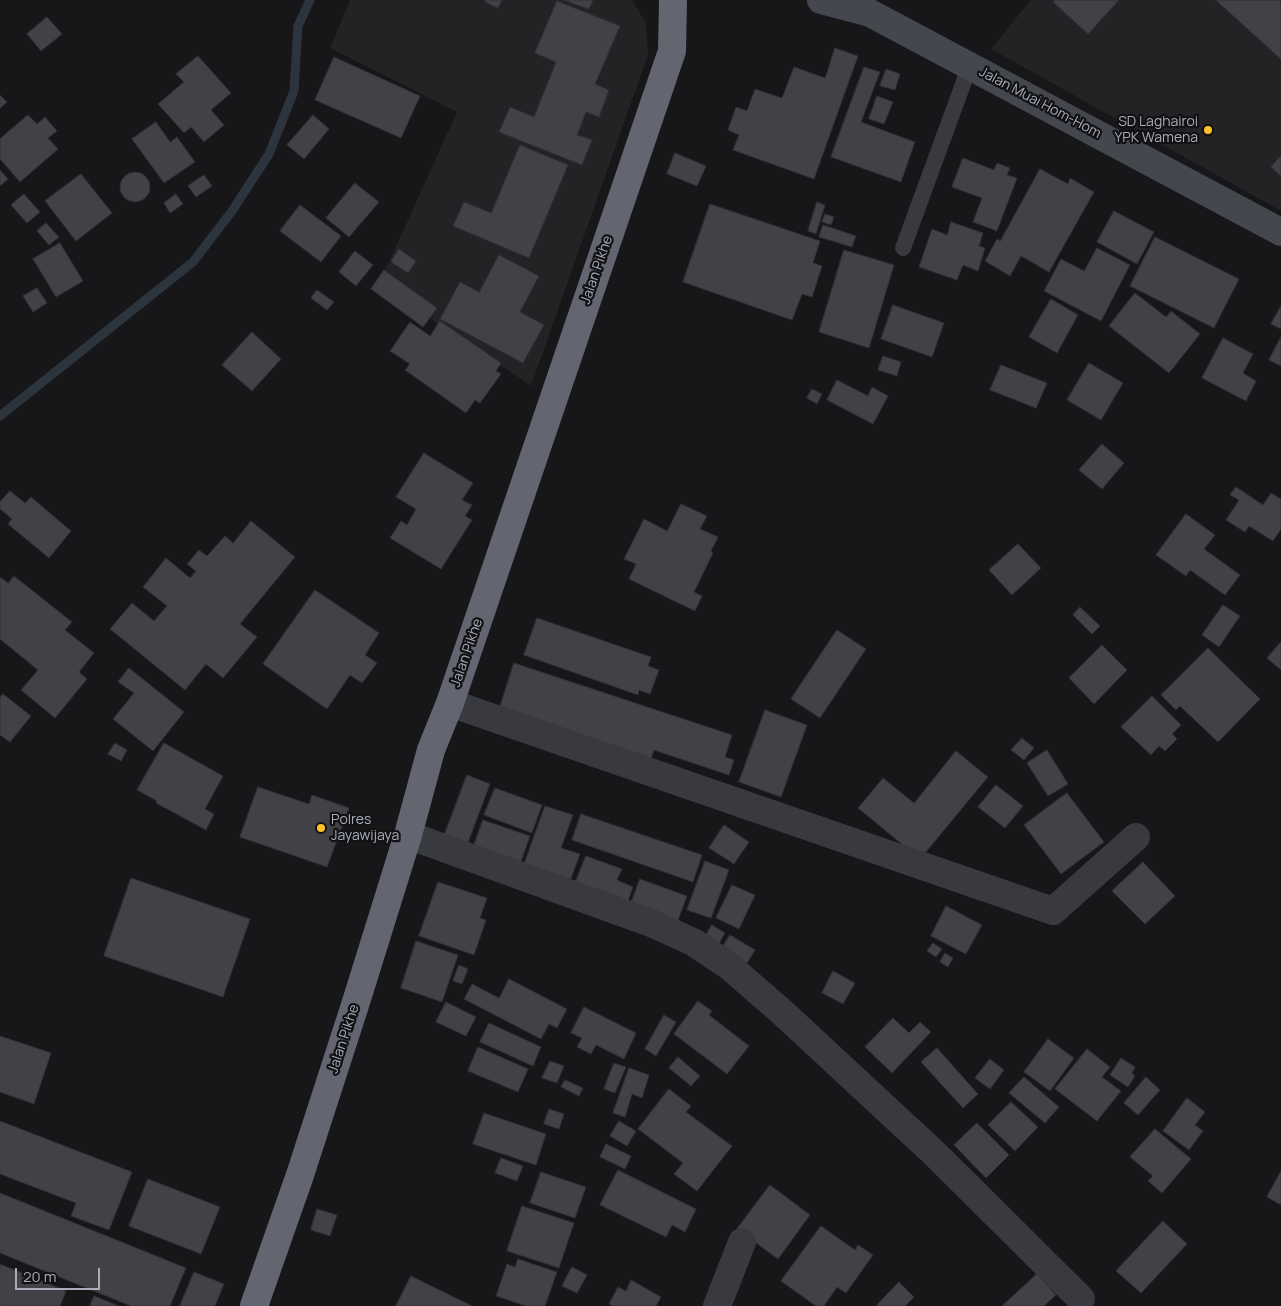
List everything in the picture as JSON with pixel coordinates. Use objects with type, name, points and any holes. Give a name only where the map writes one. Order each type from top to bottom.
[{"type":"highway","name":"Jalan Pikhe","points":[[254,1306],[300,1175],[408,835],[432,750],[450,703],[672,51],[673,0]]},
{"type":"street","name":"Jalan Muai Hom-Hom","points":[[821,0],[870,13],[1281,232]]},
{"type":"street","points":[[450,703],[1052,911],[1136,837]]},
{"type":"street","points":[[408,835],[651,923],[693,942],[729,966],[783,1013],[935,1154],[1081,1299]]},
{"type":"street","points":[[717,1306],[742,1242]]},
{"type":"lane","points":[[903,248],[970,65]]},
{"type":"shaded area","points":[[350,0],[632,0],[646,23],[648,55],[531,386],[379,284],[457,112],[330,48]]},
{"type":"shaded area","name":"SD Laghairoi YPK Wamena","points":[[1031,0],[1281,0],[1281,211],[991,49]]},
{"type":"building","points":[[486,0],[502,0],[498,8],[485,2]]},
{"type":"building","points":[[564,0],[593,0],[589,9]]},
{"type":"building","points":[[1055,0],[1119,0],[1088,34],[1053,2]]},
{"type":"building","points":[[1216,0],[1279,0],[1281,2],[1281,59]]},
{"type":"building","points":[[557,1],[620,26],[595,84],[609,90],[599,117],[586,112],[577,135],[592,140],[582,165],[499,132],[510,107],[534,117],[556,62],[535,53]]},
{"type":"building","points":[[47,17],[62,34],[41,51],[27,34]]},
{"type":"building","points":[[835,48],[858,56],[814,179],[733,150],[739,135],[728,130],[736,107],[747,111],[755,89],[782,98],[794,67],[825,78]]},
{"type":"building","points":[[198,56],[231,93],[211,110],[224,125],[204,142],[191,127],[184,133],[158,104],[184,82],[176,74]]},
{"type":"building","points":[[334,57],[420,96],[401,138],[315,100]]},
{"type":"building","points":[[864,67],[880,72],[861,122],[915,142],[901,182],[831,157]]},
{"type":"building","points":[[886,69],[900,74],[895,90],[880,86]]},
{"type":"building","points":[[0,95],[7,102],[0,108]]},
{"type":"building","points":[[877,96],[893,102],[884,124],[869,119]]},
{"type":"building","points":[[28,115],[37,124],[45,117],[57,131],[48,138],[58,149],[20,182],[0,159],[0,139]]},
{"type":"building","points":[[313,115],[329,129],[304,159],[287,145]]},
{"type":"building","points":[[156,122],[170,142],[177,137],[195,162],[164,183],[132,139]]},
{"type":"building","points":[[520,145],[568,165],[529,258],[453,226],[464,202],[491,213]]},
{"type":"building","points":[[675,153],[706,166],[697,186],[667,174]]},
{"type":"building","points":[[1281,156],[1281,176],[1271,167]]},
{"type":"building","points":[[963,158],[994,170],[997,163],[1010,168],[1007,175],[1017,178],[997,231],[973,222],[982,198],[952,187]]},
{"type":"building","points":[[1040,169],[1068,184],[1070,178],[1094,192],[1049,272],[1021,256],[1010,276],[985,261],[997,239],[1000,241]]},
{"type":"building","points":[[0,170],[8,179],[0,186]]},
{"type":"building","points":[[135,172],[146,176],[150,187],[146,198],[135,202],[124,198],[120,187],[124,176]]},
{"type":"building","points":[[81,174],[112,213],[76,241],[45,201]]},
{"type":"building","points":[[204,175],[212,186],[196,197],[188,186]]},
{"type":"building","points":[[355,183],[379,202],[349,237],[326,218]]},
{"type":"building","points":[[24,194],[40,212],[27,223],[11,205]]},
{"type":"building","points":[[176,194],[183,204],[170,213],[164,203]]},
{"type":"building","points":[[817,202],[825,205],[816,234],[808,231]]},
{"type":"building","points":[[710,204],[820,241],[813,263],[822,266],[812,297],[802,294],[792,320],[683,282]]},
{"type":"building","points":[[300,205],[341,236],[321,262],[280,231]]},
{"type":"building","points":[[1114,211],[1154,232],[1137,264],[1097,242]]},
{"type":"building","points":[[825,214],[834,217],[831,225],[822,222]]},
{"type":"building","points":[[951,222],[983,233],[979,246],[985,248],[978,271],[963,265],[957,280],[919,267],[932,229],[947,235]]},
{"type":"building","points":[[46,223],[59,237],[49,245],[37,231]]},
{"type":"building","points":[[823,225],[856,236],[852,247],[819,237]]},
{"type":"building","points":[[1155,237],[1239,279],[1214,328],[1130,286]]},
{"type":"building","points":[[60,243],[83,281],[56,297],[33,259]]},
{"type":"building","points":[[1097,248],[1130,265],[1101,321],[1044,291],[1061,259],[1084,271]]},
{"type":"building","points":[[399,249],[416,261],[408,273],[391,262]]},
{"type":"building","points":[[844,250],[894,265],[869,348],[819,332]]},
{"type":"building","points":[[355,251],[373,265],[356,286],[339,272]]},
{"type":"building","points":[[499,255],[539,276],[520,312],[544,325],[523,363],[440,319],[460,282],[479,292]]},
{"type":"building","points":[[384,270],[437,308],[423,327],[371,289]]},
{"type":"building","points":[[37,288],[47,303],[33,312],[23,296]]},
{"type":"building","points":[[317,290],[334,302],[327,310],[311,298]]},
{"type":"building","points":[[1135,293],[1166,317],[1171,311],[1200,334],[1169,373],[1109,326]]},
{"type":"building","points":[[1051,299],[1078,315],[1057,353],[1029,337]]},
{"type":"building","points":[[893,305],[944,323],[932,357],[881,339]]},
{"type":"building","points":[[1281,306],[1281,329],[1271,324]]},
{"type":"building","points":[[440,321],[501,363],[496,371],[501,374],[480,403],[475,400],[466,413],[405,370],[410,364],[390,351],[410,322],[430,336]]},
{"type":"building","points":[[252,332],[281,359],[252,391],[222,365]]},
{"type":"building","points":[[1281,337],[1281,366],[1269,360]]},
{"type":"building","points":[[1223,338],[1253,354],[1243,373],[1256,381],[1246,401],[1202,378]]},
{"type":"building","points":[[883,356],[901,362],[897,376],[878,370]]},
{"type":"building","points":[[1089,363],[1123,383],[1101,420],[1067,400]]},
{"type":"building","points":[[1001,365],[1047,383],[1036,408],[990,390]]},
{"type":"building","points":[[837,380],[868,396],[872,387],[888,396],[873,424],[827,400]]},
{"type":"building","points":[[812,389],[822,394],[817,404],[807,398]]},
{"type":"building","points":[[1102,444],[1124,463],[1102,489],[1079,470]]},
{"type":"building","points":[[424,453],[473,483],[462,500],[472,505],[465,516],[472,520],[441,569],[390,538],[401,521],[407,525],[416,509],[396,497]]},
{"type":"building","points":[[1236,487],[1263,505],[1271,493],[1281,499],[1281,529],[1273,541],[1249,526],[1245,532],[1226,520],[1239,500],[1230,495]]},
{"type":"building","points":[[10,491],[25,503],[31,497],[71,531],[49,558],[8,524],[12,519],[0,509],[0,502]]},
{"type":"building","points":[[681,504],[707,516],[700,529],[718,537],[711,551],[713,553],[694,592],[702,596],[695,611],[629,579],[636,564],[624,559],[644,519],[667,531]]},
{"type":"building","points":[[1186,514],[1215,535],[1204,549],[1240,575],[1225,595],[1190,570],[1186,576],[1156,555]]},
{"type":"building","points":[[251,521],[295,557],[240,624],[257,637],[223,678],[206,664],[185,690],[110,629],[132,603],[154,621],[167,606],[143,587],[166,558],[190,578],[196,571],[187,564],[199,550],[207,556],[225,536],[233,543]]},
{"type":"building","points":[[1018,544],[1041,568],[1012,595],[989,570]]},
{"type":"building","points":[[14,576],[72,622],[65,630],[94,653],[79,672],[87,679],[55,718],[21,690],[38,670],[0,639],[0,577],[8,583]]},
{"type":"building","points":[[315,590],[379,633],[365,655],[377,663],[362,683],[350,675],[327,709],[263,664]]},
{"type":"building","points":[[1223,605],[1240,616],[1219,647],[1202,635]]},
{"type":"building","points":[[1080,607],[1100,626],[1092,634],[1073,615]]},
{"type":"building","points":[[537,618],[651,657],[648,666],[659,670],[650,694],[639,690],[638,695],[524,655]]},
{"type":"building","points":[[837,630],[866,649],[820,718],[791,699]]},
{"type":"building","points":[[1281,642],[1281,670],[1267,658]]},
{"type":"building","points":[[1102,645],[1127,670],[1094,704],[1069,678]]},
{"type":"building","points":[[1208,648],[1260,699],[1218,742],[1180,706],[1176,710],[1161,695]]},
{"type":"building","points":[[514,663],[732,735],[725,757],[734,760],[729,775],[654,750],[650,762],[498,713]]},
{"type":"building","points":[[129,668],[184,712],[153,751],[113,719],[134,693],[118,682]]},
{"type":"building","points":[[3,694],[31,716],[10,742],[0,735],[0,697]]},
{"type":"building","points":[[1152,696],[1181,725],[1172,734],[1177,739],[1165,751],[1159,746],[1151,755],[1121,727]]},
{"type":"building","points":[[765,710],[807,725],[781,797],[739,782]]},
{"type":"building","points":[[1022,738],[1034,748],[1024,760],[1011,750]]},
{"type":"building","points":[[115,743],[127,750],[121,761],[108,754]]},
{"type":"building","points":[[164,743],[223,776],[205,809],[214,814],[206,830],[156,803],[157,801],[137,790]]},
{"type":"building","points":[[1047,750],[1068,784],[1048,796],[1027,763]]},
{"type":"building","points":[[956,751],[988,777],[920,859],[858,808],[883,778],[914,803]]},
{"type":"building","points":[[467,775],[490,784],[467,845],[444,836]]},
{"type":"building","points":[[996,785],[1023,806],[1005,828],[978,807]]},
{"type":"building","points":[[258,787],[309,804],[312,795],[349,808],[327,867],[240,837]]},
{"type":"building","points":[[495,788],[542,805],[532,833],[484,815]]},
{"type":"building","points":[[1067,793],[1104,842],[1061,874],[1024,825]]},
{"type":"building","points":[[545,806],[573,815],[561,848],[580,854],[570,881],[524,865]]},
{"type":"building","points":[[581,814],[702,855],[693,882],[572,840]]},
{"type":"building","points":[[483,820],[530,836],[520,864],[473,848]]},
{"type":"building","points":[[724,825],[749,842],[734,864],[709,848]]},
{"type":"building","points":[[586,856],[622,869],[617,880],[633,887],[626,906],[574,886]]},
{"type":"building","points":[[705,861],[729,870],[711,918],[687,910]]},
{"type":"building","points":[[1143,862],[1175,896],[1145,924],[1112,891]]},
{"type":"building","points":[[131,878],[250,919],[223,997],[104,956]]},
{"type":"building","points":[[640,879],[687,896],[677,923],[630,906]]},
{"type":"building","points":[[438,882],[487,898],[480,918],[486,920],[474,955],[419,936]]},
{"type":"building","points":[[732,885],[755,895],[739,929],[716,918]]},
{"type":"building","points":[[946,906],[982,925],[966,954],[931,936]]},
{"type":"building","points":[[712,925],[725,933],[719,943],[706,935]]},
{"type":"building","points":[[730,935],[755,950],[747,963],[722,948]]},
{"type":"building","points":[[416,941],[458,955],[442,1002],[401,988]]},
{"type":"building","points":[[933,943],[942,949],[936,957],[927,951]]},
{"type":"building","points":[[945,953],[953,958],[948,967],[940,962]]},
{"type":"building","points":[[459,965],[468,969],[462,984],[453,981]]},
{"type":"building","points":[[833,971],[855,983],[843,1004],[822,993]]},
{"type":"building","points":[[509,979],[567,1009],[557,1028],[549,1024],[541,1039],[464,999],[472,984],[499,998]]},
{"type":"building","points":[[698,1001],[712,1011],[709,1015],[749,1046],[727,1074],[674,1034]]},
{"type":"building","points":[[446,1002],[476,1017],[466,1036],[436,1022]]},
{"type":"building","points":[[584,1007],[636,1033],[624,1059],[596,1045],[591,1054],[577,1047],[582,1038],[571,1033]]},
{"type":"building","points":[[664,1015],[676,1022],[656,1056],[645,1049]]},
{"type":"building","points":[[893,1018],[909,1033],[920,1022],[931,1032],[892,1073],[865,1047]]},
{"type":"building","points":[[489,1023],[541,1047],[533,1066],[480,1042]]},
{"type":"building","points":[[0,1036],[51,1053],[34,1104],[0,1092]]},
{"type":"building","points":[[1048,1039],[1074,1058],[1050,1091],[1024,1072]]},
{"type":"building","points":[[478,1047],[528,1069],[518,1092],[468,1071]]},
{"type":"building","points":[[937,1048],[978,1094],[963,1108],[921,1062]]},
{"type":"building","points":[[1087,1049],[1110,1067],[1102,1077],[1121,1091],[1097,1121],[1055,1089]]},
{"type":"building","points":[[678,1057],[700,1076],[691,1086],[669,1068]]},
{"type":"building","points":[[1121,1058],[1135,1067],[1132,1073],[1135,1076],[1128,1087],[1110,1075]]},
{"type":"building","points":[[990,1059],[1004,1070],[990,1089],[975,1078]]},
{"type":"building","points":[[550,1061],[564,1066],[557,1083],[542,1078]]},
{"type":"building","points":[[614,1063],[626,1067],[615,1093],[604,1089]]},
{"type":"building","points":[[629,1068],[649,1075],[642,1098],[632,1094],[625,1117],[613,1113]]},
{"type":"building","points":[[1024,1077],[1059,1107],[1045,1123],[1009,1093]]},
{"type":"building","points":[[1146,1077],[1160,1090],[1138,1115],[1124,1103]]},
{"type":"building","points":[[565,1080],[583,1088],[579,1096],[561,1087]]},
{"type":"building","points":[[669,1089],[691,1106],[686,1112],[732,1146],[697,1191],[674,1174],[683,1163],[638,1129]]},
{"type":"building","points":[[1187,1098],[1205,1112],[1195,1125],[1203,1131],[1189,1150],[1163,1131]]},
{"type":"building","points":[[1011,1102],[1038,1127],[1015,1151],[988,1125]]},
{"type":"building","points":[[549,1109],[564,1114],[559,1129],[544,1124]]},
{"type":"building","points":[[484,1113],[546,1134],[536,1165],[473,1144]]},
{"type":"building","points":[[0,1121],[132,1172],[109,1230],[71,1216],[76,1203],[0,1174]]},
{"type":"building","points":[[619,1121],[636,1131],[627,1146],[610,1136]]},
{"type":"building","points":[[977,1123],[1009,1155],[986,1178],[954,1145]]},
{"type":"building","points":[[1155,1129],[1191,1159],[1162,1193],[1148,1181],[1153,1176],[1130,1157]]},
{"type":"building","points":[[606,1144],[631,1156],[625,1169],[600,1157]]},
{"type":"building","points":[[501,1158],[523,1166],[517,1181],[495,1173]]},
{"type":"building","points":[[618,1170],[696,1209],[685,1232],[672,1225],[666,1237],[600,1205]]},
{"type":"building","points":[[1281,1171],[1281,1205],[1267,1197]]},
{"type":"building","points":[[541,1172],[586,1187],[575,1218],[530,1203]]},
{"type":"building","points":[[148,1179],[220,1207],[201,1254],[129,1226]]},
{"type":"building","points":[[770,1185],[810,1215],[778,1259],[737,1229]]},
{"type":"building","points":[[0,1193],[186,1268],[170,1306],[131,1306],[0,1253]]},
{"type":"building","points":[[522,1206],[574,1223],[559,1268],[507,1251]]},
{"type":"building","points":[[317,1209],[337,1215],[330,1236],[311,1230]]},
{"type":"building","points":[[1163,1221],[1187,1244],[1141,1293],[1116,1271]]},
{"type":"building","points":[[821,1226],[855,1250],[858,1245],[873,1255],[846,1293],[837,1287],[824,1306],[816,1306],[781,1281]]},
{"type":"building","points":[[518,1259],[557,1272],[545,1306],[526,1306],[496,1296],[507,1264],[515,1267]]},
{"type":"building","points":[[0,1264],[66,1291],[60,1306],[0,1306]]},
{"type":"building","points":[[572,1267],[587,1275],[577,1293],[562,1286]]},
{"type":"building","points":[[194,1272],[224,1284],[215,1306],[180,1306]]},
{"type":"building","points":[[1037,1274],[1056,1295],[1044,1306],[1002,1306]]},
{"type":"building","points":[[411,1276],[472,1306],[396,1306]]},
{"type":"building","points":[[631,1280],[661,1297],[656,1306],[613,1306],[609,1304],[618,1287],[626,1291]]},
{"type":"building","points":[[899,1282],[914,1297],[905,1306],[876,1306]]},
{"type":"building","points":[[94,1296],[119,1306],[90,1306]]},
{"type":"waterway","points":[[0,416],[193,262],[232,211],[269,154],[294,91],[298,26],[310,0]]},
{"type":"place","name":"SD Laghairoi YPK Wamena","points":[[1208,130]]},
{"type":"place","name":"Polres Jayawijaya","points":[[321,828]]}]
